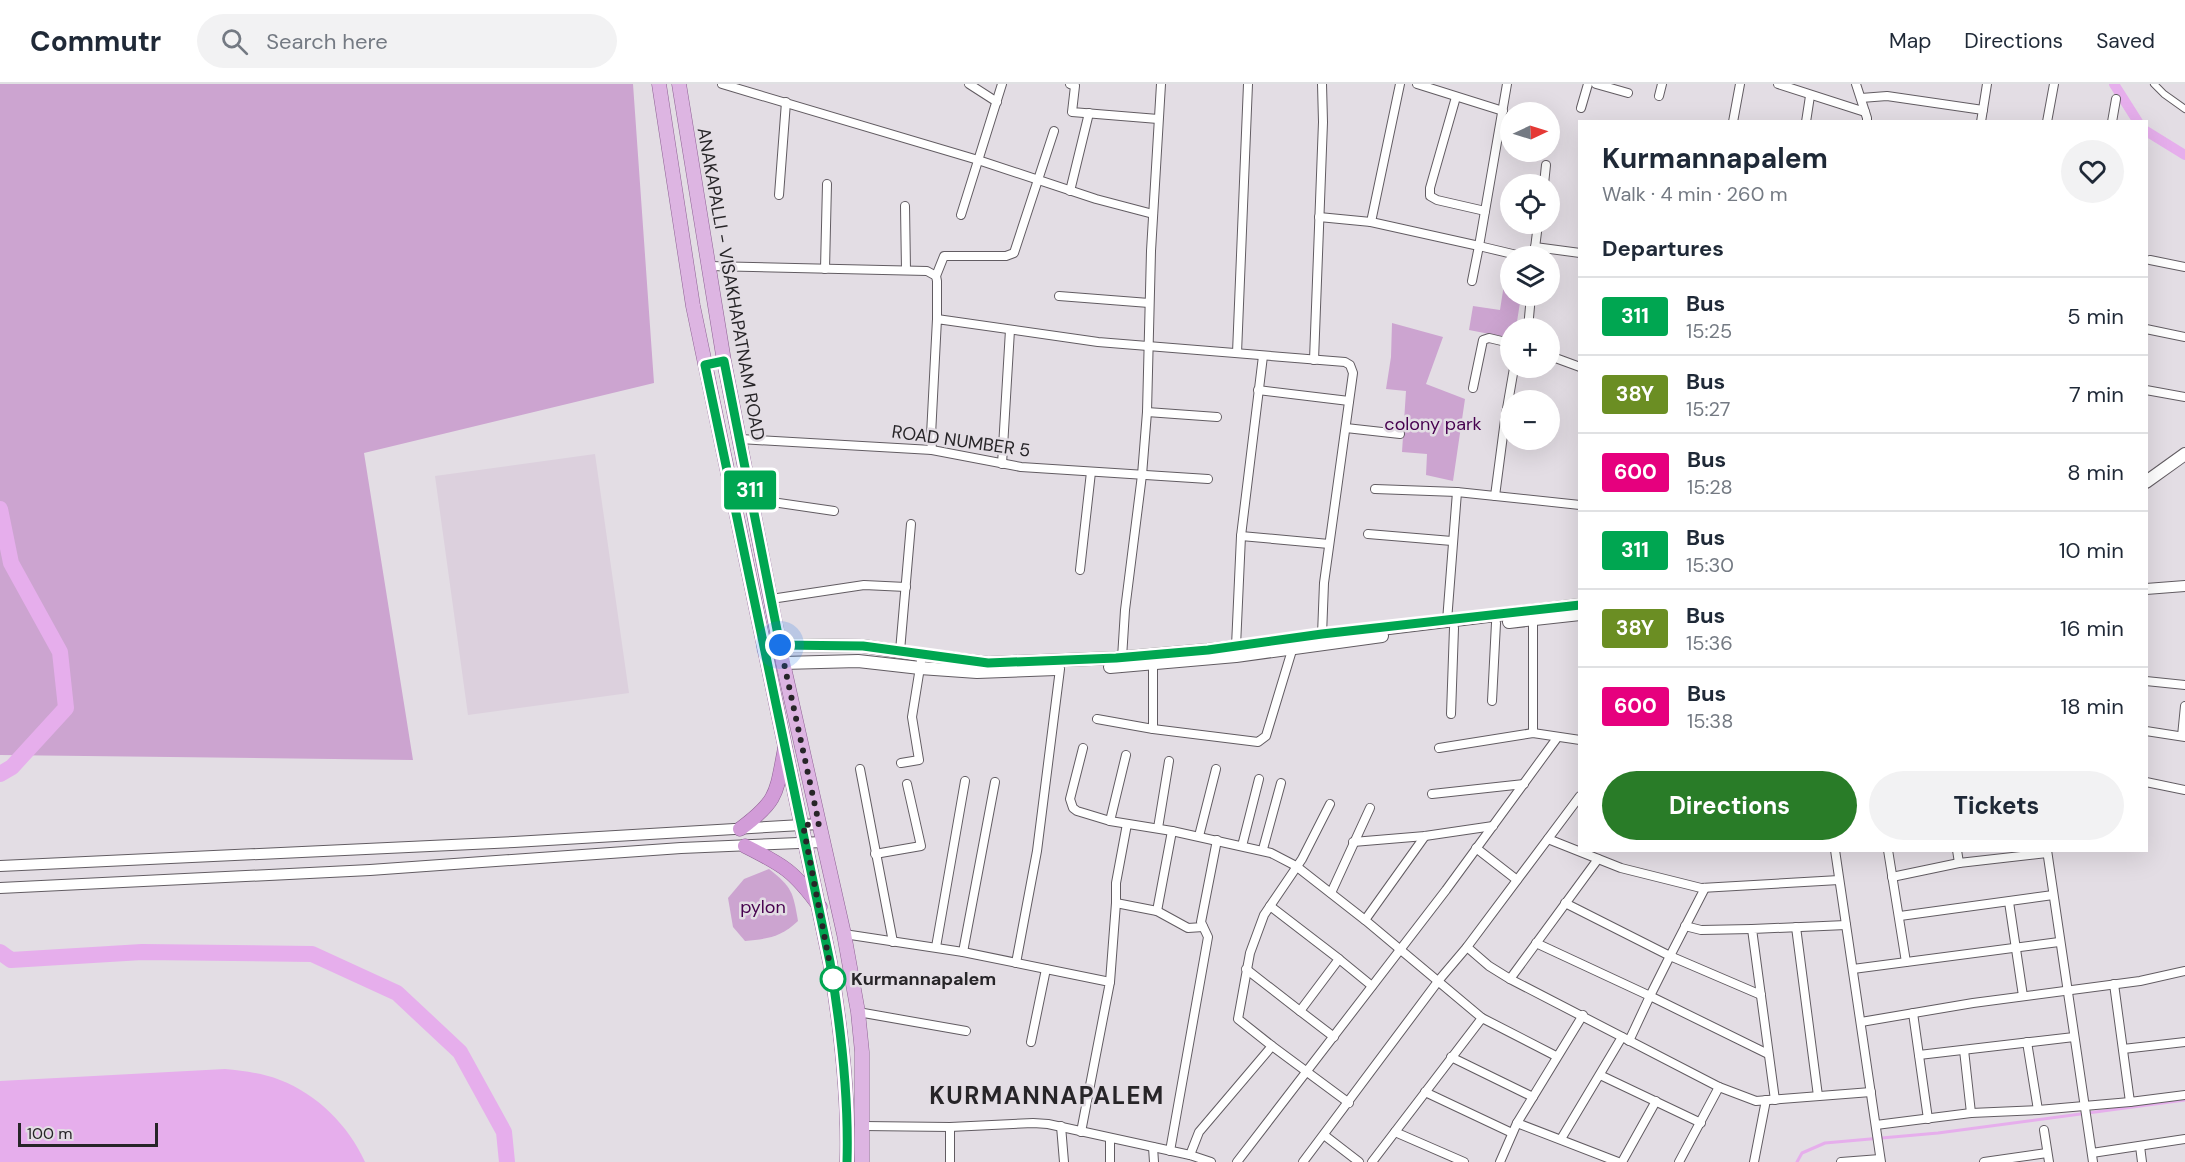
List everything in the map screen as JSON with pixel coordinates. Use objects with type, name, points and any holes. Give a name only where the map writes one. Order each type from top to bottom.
[{"type":"highway","points":[[740,829],[760,814],[773,799],[785,748]]},
{"type":"highway","points":[[745,846],[779,863],[791,872],[802,882],[820,907]]},
{"type":"main road","name":"ANAKAPALLI - VISAKHAPATNAM ROAD","points":[[659,84],[693,306],[820,907],[838,1009],[848,1140],[847,1162]]},
{"type":"main road","name":"ANAKAPALLI - VISAKHAPATNAM ROAD","points":[[679,84],[724,361],[783,663],[844,934],[858,1012],[862,1052],[862,1162]]},
{"type":"main road","points":[[705,365],[724,361]]},
{"type":"main road","points":[[2148,481],[2185,454]]},
{"type":"main road","points":[[2148,490],[2185,465]]},
{"type":"main road","points":[[783,663],[836,660],[920,669],[977,672],[1153,664],[1227,657],[1578,605]]},
{"type":"main road","points":[[780,645],[848,644],[988,663],[1010,663],[1122,658],[1322,634],[1451,624],[1496,623],[1578,614]]},
{"type":"street","points":[[722,84],[978,160],[1070,191],[1153,214]]},
{"type":"street","points":[[969,84],[996,102]]},
{"type":"street","points":[[962,215],[1002,84]]},
{"type":"street","points":[[1070,84],[1075,86],[1072,112],[1158,119]]},
{"type":"street","points":[[1122,658],[1125,610],[1142,475],[1147,412],[1149,303],[1161,84]]},
{"type":"street","points":[[1237,352],[1248,84]]},
{"type":"street","points":[[1314,360],[1323,122],[1322,84]]},
{"type":"street","points":[[1371,222],[1400,84]]},
{"type":"street","points":[[1417,84],[1500,110]]},
{"type":"street","points":[[1504,102],[1507,84]]},
{"type":"street","points":[[1581,108],[1588,84]]},
{"type":"street","points":[[1596,84],[1628,93]]},
{"type":"street","points":[[1659,96],[1662,84]]},
{"type":"street","points":[[1733,120],[1740,84]]},
{"type":"street","points":[[1778,84],[1866,117]]},
{"type":"street","points":[[1856,84],[1866,117]]},
{"type":"street","points":[[1981,120],[1987,84]]},
{"type":"street","points":[[2046,120],[2054,84]]},
{"type":"street","points":[[2154,84],[2185,109]]},
{"type":"street","points":[[1806,120],[1810,96]]},
{"type":"street","points":[[1861,98],[1887,96],[1983,110]]},
{"type":"street","points":[[1456,97],[1430,188],[1430,196],[1437,200],[1485,211]]},
{"type":"street","points":[[2112,120],[2116,99]]},
{"type":"street","points":[[779,195],[786,102]]},
{"type":"street","points":[[1070,191],[1089,113]]},
{"type":"street","points":[[1472,280],[1500,128]]},
{"type":"street","points":[[932,450],[933,369],[937,319],[936,276],[944,256],[1014,254],[1054,131]]},
{"type":"street","points":[[1545,174],[1546,165]]},
{"type":"street","points":[[825,269],[827,184]]},
{"type":"street","points":[[905,206],[906,270]]},
{"type":"street","points":[[1319,217],[1371,222],[1500,251]]},
{"type":"street","points":[[1560,250],[1578,253]]},
{"type":"street","points":[[2150,260],[2185,267]]},
{"type":"street","points":[[708,266],[906,270],[927,271],[936,276]]},
{"type":"street","points":[[1059,296],[1149,303]]},
{"type":"street","points":[[937,319],[1066,339],[1237,352],[1345,362],[1350,365],[1353,373],[1324,583],[1322,634]]},
{"type":"street","points":[[2148,329],[2185,337]]},
{"type":"street","points":[[1002,465],[1010,330]]},
{"type":"street","points":[[1473,388],[1483,340],[1489,338],[1500,341]]},
{"type":"street","points":[[1236,646],[1241,536],[1263,356]]},
{"type":"street","points":[[1560,360],[1578,366]]},
{"type":"street","points":[[1495,496],[1512,378]]},
{"type":"street","points":[[1258,390],[1349,401]]},
{"type":"street","points":[[2148,390],[2185,397]]},
{"type":"street","points":[[1147,412],[1217,417]]},
{"type":"street","points":[[1346,428],[1400,434]]},
{"type":"street","name":"ROAD NUMBER 5","points":[[740,439],[932,450],[1002,465],[1208,479]]},
{"type":"street","points":[[1080,570],[1091,472]]},
{"type":"street","points":[[1375,489],[1457,492],[1578,505]]},
{"type":"street","points":[[1451,714],[1452,541],[1457,492]]},
{"type":"street","points":[[752,499],[834,512]]},
{"type":"street","points":[[900,651],[911,524]]},
{"type":"street","points":[[1368,534],[1452,541]]},
{"type":"street","points":[[1241,536],[1329,544]]},
{"type":"street","points":[[771,599],[864,585],[906,587]]},
{"type":"street","points":[[2148,589],[2185,586]]},
{"type":"street","points":[[1533,619],[1533,733]]},
{"type":"street","points":[[1492,701],[1496,623]]},
{"type":"street","points":[[1097,719],[1254,742],[1263,740],[1293,647]]},
{"type":"street","points":[[901,763],[920,760],[912,723],[922,655]]},
{"type":"street","points":[[1153,664],[1153,729]]},
{"type":"street","points":[[1016,963],[1037,851],[1060,669]]},
{"type":"street","points":[[2148,681],[2185,685]]},
{"type":"street","points":[[2148,731],[2184,736],[2185,706]]},
{"type":"street","points":[[1439,748],[1533,733],[1578,740]]},
{"type":"street","points":[[1237,1162],[1334,1037],[1557,738]]},
{"type":"street","points":[[1083,748],[1071,804],[1077,811],[1110,821],[1263,849],[1296,866],[1332,893],[1482,1018],[1557,1056]]},
{"type":"street","points":[[1110,821],[1126,755]]},
{"type":"street","points":[[1158,828],[1169,761]]},
{"type":"street","points":[[860,769],[892,942]]},
{"type":"street","points":[[1199,836],[1216,769]]},
{"type":"street","points":[[1242,846],[1259,779]]},
{"type":"street","points":[[936,947],[965,781]]},
{"type":"street","points":[[963,952],[995,782]]},
{"type":"street","points":[[2148,782],[2185,790]]},
{"type":"street","points":[[1263,849],[1281,783]]},
{"type":"street","points":[[875,854],[921,846],[907,784]]},
{"type":"street","points":[[1432,794],[1524,784]]},
{"type":"street","points":[[1303,1162],[1578,799]]},
{"type":"street","points":[[1330,804],[1302,859],[1270,906],[1256,934],[1246,969],[1238,1019],[1349,1103]]},
{"type":"street","points":[[1332,893],[1370,808]]},
{"type":"street","points":[[0,866],[819,824]]},
{"type":"street","points":[[1081,1132],[1110,982],[1116,883],[1127,824]]},
{"type":"street","points":[[1353,842],[1425,837],[1493,826]]},
{"type":"street","points":[[1157,911],[1172,831]]},
{"type":"street","points":[[1365,920],[1425,837]]},
{"type":"street","points":[[1548,839],[1578,851]]},
{"type":"street","points":[[1170,1151],[1208,937],[1201,922],[1216,840]]},
{"type":"street","points":[[0,888],[370,870],[681,848],[823,842]]},
{"type":"street","points":[[1476,848],[1517,880]]},
{"type":"street","points":[[1580,852],[1621,868],[1705,888],[1839,880]]},
{"type":"street","points":[[1835,852],[1881,1161],[1841,1162]]},
{"type":"street","points":[[1888,852],[1906,962]]},
{"type":"street","points":[[1957,852],[1959,863]]},
{"type":"street","points":[[1892,877],[2002,854],[2047,852],[2092,1158],[2140,1146],[2185,1139]]},
{"type":"street","points":[[1510,979],[1598,859]]},
{"type":"street","points":[[1561,1139],[1600,1075],[1626,1039],[1705,888]]},
{"type":"street","points":[[1900,916],[2053,895]]},
{"type":"street","points":[[2008,902],[2023,996]]},
{"type":"street","points":[[1116,903],[1157,911],[1188,928],[1203,927]]},
{"type":"street","points":[[1565,903],[1670,956],[1761,995]]},
{"type":"street","points":[[1270,906],[1372,986]]},
{"type":"street","points":[[1685,926],[1701,930],[1846,925]]},
{"type":"street","points":[[1796,927],[1818,1096]]},
{"type":"street","points":[[1752,929],[1768,1054],[1770,1100],[1754,1162]]},
{"type":"street","points":[[844,934],[936,947],[1110,982]]},
{"type":"street","points":[[1853,969],[2059,942]]},
{"type":"street","points":[[1536,943],[1768,1054]]},
{"type":"street","points":[[1467,947],[1510,979],[1719,1087],[1756,1101],[1870,1092]]},
{"type":"street","points":[[1300,1011],[1339,959]]},
{"type":"street","points":[[1031,1042],[1046,969]]},
{"type":"street","points":[[1246,969],[1334,1037]]},
{"type":"street","points":[[1861,1022],[2023,996],[2140,981],[2185,971]]},
{"type":"street","points":[[2114,984],[2130,1102]]},
{"type":"street","points":[[858,1012],[966,1031]]},
{"type":"street","points":[[1913,1013],[1928,1119]]},
{"type":"street","points":[[1500,1162],[1517,1123],[1583,1015]]},
{"type":"street","points":[[1372,1162],[1482,1018]]},
{"type":"street","points":[[1919,1055],[2074,1037]]},
{"type":"street","points":[[2027,1042],[2038,1110]]},
{"type":"street","points":[[2123,1049],[2185,1042]]},
{"type":"street","points":[[1195,1158],[1199,1132],[1272,1046]]},
{"type":"street","points":[[1964,1050],[1971,1113]]},
{"type":"street","points":[[1451,1057],[1533,1097]]},
{"type":"street","points":[[1600,1075],[1701,1123]]},
{"type":"street","points":[[1679,1162],[1719,1087]]},
{"type":"street","points":[[1425,1092],[1512,1133]]},
{"type":"street","points":[[1877,1134],[1928,1119],[1971,1113],[2038,1110],[2085,1111],[2185,1095]]},
{"type":"street","points":[[1517,1123],[1620,1162],[1656,1101]]},
{"type":"street","points":[[863,1126],[950,1127],[1033,1123],[1061,1126],[1212,1162]]},
{"type":"street","points":[[1061,1126],[1064,1162]]},
{"type":"street","points":[[950,1127],[950,1162]]},
{"type":"street","points":[[1984,1162],[2048,1158],[2044,1130]]},
{"type":"street","points":[[1395,1132],[1464,1162]]},
{"type":"street","points":[[1324,1135],[1359,1162]]},
{"type":"street","points":[[1110,1138],[1110,1162]]},
{"type":"street","points":[[2140,1146],[2142,1162]]},
{"type":"street","points":[[1153,1148],[1154,1162]]},
{"type":"shaded area","points":[[595,454],[629,693],[468,715],[435,476]]},
{"type":"shaded area","points":[[225,1069],[273,1078],[307,1094],[341,1124],[365,1162],[0,1162],[0,1081]]},
{"type":"green space","points":[[0,84],[633,84],[654,383],[364,453],[413,760],[0,755]]},
{"type":"green space","points":[[1473,306],[1500,310],[1501,306],[1519,306],[1518,318],[1500,318],[1500,336],[1469,330]]},
{"type":"green space","name":"colony park","points":[[1392,323],[1443,337],[1426,384],[1465,399],[1453,481],[1426,475],[1427,454],[1402,452],[1406,391],[1386,389],[1391,357]]},
{"type":"green space","name":"pylon","points":[[769,869],[783,881],[790,891],[798,921],[786,931],[774,936],[745,941],[733,927],[728,898],[744,879]]},
{"type":"waterway","points":[[2114,84],[2137,120]]},
{"type":"waterway","points":[[2148,132],[2185,155]]},
{"type":"waterway","points":[[0,509],[11,563],[60,652],[66,708],[12,767],[0,774]]},
{"type":"waterway","points":[[0,952],[11,960],[142,952],[312,954],[397,993],[460,1052],[504,1132],[507,1162]]},
{"type":"waterway","points":[[1797,1162],[1802,1153],[1825,1143],[1938,1133],[2185,1100]]},
{"type":"bus line","name":"311","points":[[847,1162],[848,1140],[843,1059],[830,962],[705,365],[724,361],[780,645],[848,644],[988,663],[1021,663],[1208,650],[1322,634],[1578,605]]},
{"type":"place","name":"Kurmannapalem","points":[[833,979]]},
{"type":"district","name":"KURMANNAPALEM","points":[[1047,1095]]},
{"type":"route","points":[[780,645],[819,824],[803,825],[834,986],[833,979]]}]
